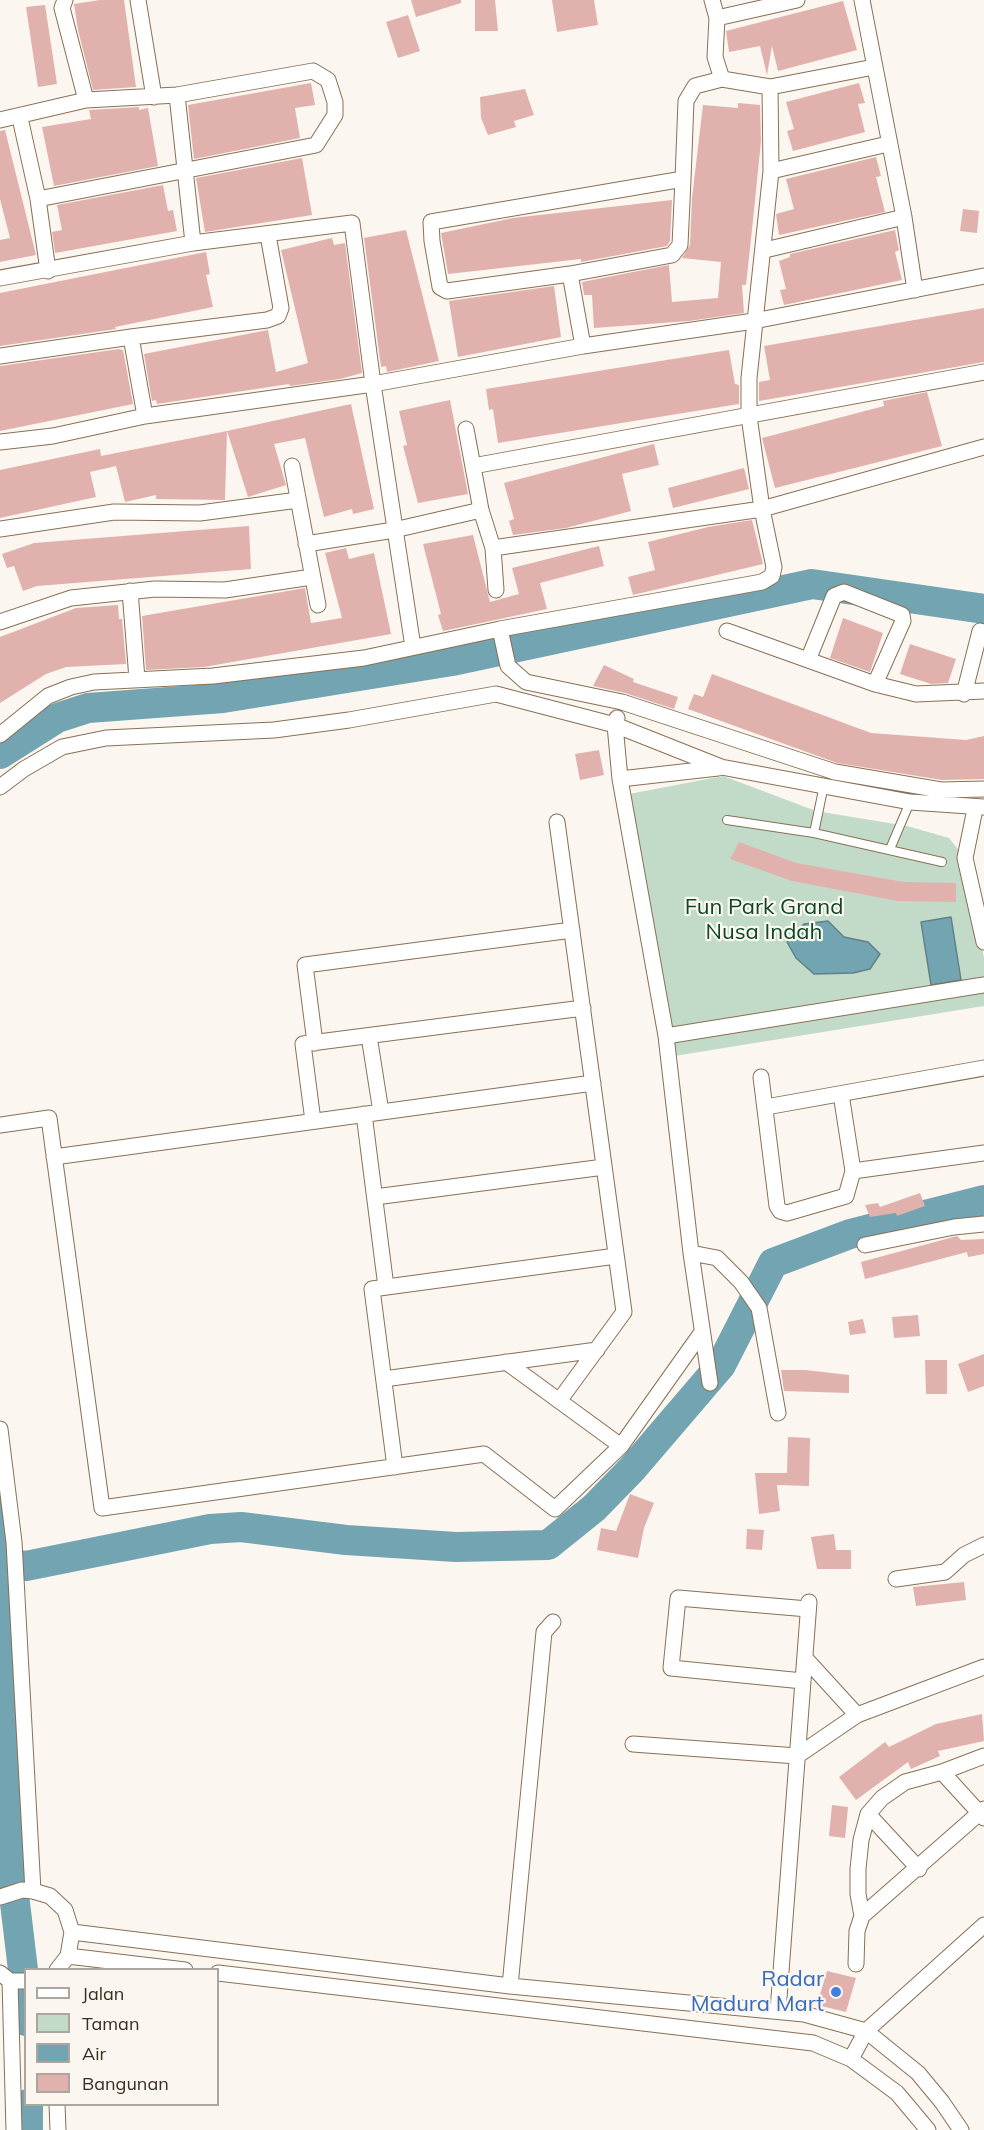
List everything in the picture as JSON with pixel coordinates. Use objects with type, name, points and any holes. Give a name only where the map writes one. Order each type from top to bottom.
[{"type":"street","points":[[65,0],[62,8],[86,100]]},
{"type":"street","points":[[138,0],[154,97]]},
{"type":"street","points":[[712,0],[717,18],[715,57],[722,79]]},
{"type":"street","points":[[717,18],[797,0]]},
{"type":"street","points":[[862,0],[888,144],[904,217],[915,290]]},
{"type":"street","points":[[683,179],[431,222],[439,284],[447,291],[570,274],[668,257],[676,252],[680,245],[683,179],[686,101],[695,87],[722,79],[770,87],[874,67]]},
{"type":"street","points":[[0,120],[20,118],[86,100],[177,95],[313,71],[328,80],[335,102],[335,116],[316,145],[186,173],[38,199]]},
{"type":"street","points":[[0,735],[56,693],[94,682],[213,676],[364,658],[762,582],[772,576],[774,567],[762,509],[749,416],[754,321],[765,250],[771,171],[770,87]]},
{"type":"street","points":[[177,95],[193,243]]},
{"type":"street","points":[[20,118],[38,199],[48,271]]},
{"type":"street","points":[[771,171],[888,144]]},
{"type":"street","points":[[765,250],[904,217]]},
{"type":"street","points":[[0,278],[193,243],[352,223],[394,530],[413,647]]},
{"type":"street","points":[[0,356],[267,320],[278,316],[281,308],[268,235]]},
{"type":"street","points":[[570,274],[583,346]]},
{"type":"street","points":[[0,442],[53,436],[145,416],[373,384],[583,346],[754,321],[984,276]]},
{"type":"street","points":[[131,337],[145,416]]},
{"type":"street","points":[[473,466],[984,372]]},
{"type":"street","points":[[466,429],[481,510],[494,548],[496,590]]},
{"type":"street","points":[[494,548],[762,509],[984,447]]},
{"type":"street","points":[[292,466],[318,605]]},
{"type":"street","points":[[0,529],[114,512],[200,513],[298,500]]},
{"type":"street","points":[[306,544],[394,530],[481,510]]},
{"type":"street","points":[[0,622],[71,598],[130,591],[225,590],[312,577]]},
{"type":"street","points":[[130,591],[137,679]]},
{"type":"street","points":[[808,660],[834,596],[844,592],[902,615],[903,621],[875,684]]},
{"type":"street","points":[[727,631],[875,684],[916,694],[964,694],[984,691]]},
{"type":"street","points":[[964,694],[980,631],[984,632]]},
{"type":"street","points":[[501,633],[508,666],[516,676],[526,682],[622,702],[835,772],[941,790],[984,789]]},
{"type":"street","points":[[521,699],[526,682]]},
{"type":"street","points":[[0,787],[24,769],[62,747],[106,738],[274,730],[349,720],[496,694],[615,725],[721,767],[910,802],[979,808],[965,858],[984,942]]},
{"type":"street","points":[[622,702],[615,725],[620,779],[666,1035],[691,1253],[710,1383]]},
{"type":"street","points":[[620,779],[721,767]]},
{"type":"street","points":[[557,822],[624,1312],[559,1401]]},
{"type":"street","points":[[315,1043],[305,965],[572,930]]},
{"type":"street","points":[[666,1035],[984,985]]},
{"type":"street","points":[[313,1121],[303,1044],[583,1008]]},
{"type":"street","points":[[369,1036],[381,1112]]},
{"type":"street","points":[[766,1107],[984,1068]]},
{"type":"street","points":[[761,1077],[777,1206],[780,1211],[787,1213],[846,1196],[853,1171],[840,1094]]},
{"type":"street","points":[[54,1157],[593,1083]]},
{"type":"street","points":[[364,1114],[386,1287]]},
{"type":"street","points":[[0,1125],[49,1118],[102,1508],[484,1454],[555,1509],[621,1446],[702,1332]]},
{"type":"street","points":[[853,1171],[984,1153]]},
{"type":"street","points":[[375,1197],[604,1167]]},
{"type":"street","points":[[865,1245],[954,1227],[984,1224]]},
{"type":"street","points":[[691,1253],[717,1258],[749,1293],[759,1308],[778,1413]]},
{"type":"street","points":[[395,1467],[372,1288],[616,1256]]},
{"type":"street","points":[[384,1379],[597,1350]]},
{"type":"street","points":[[506,1362],[621,1446]]},
{"type":"street","points":[[0,1429],[14,1542],[28,1891]]},
{"type":"street","points":[[896,1579],[945,1572],[964,1555],[984,1545]]},
{"type":"street","points":[[778,2011],[809,1605],[678,1598],[671,1668],[803,1682]]},
{"type":"street","points":[[510,1986],[544,1632],[553,1622]]},
{"type":"street","points":[[805,1658],[857,1715]]},
{"type":"street","points":[[633,1744],[797,1756],[857,1715],[984,1667]]},
{"type":"street","points":[[856,1964],[857,1931],[862,1916],[858,1894],[858,1869],[861,1840],[868,1814],[882,1798],[905,1782],[942,1772],[984,1756]]},
{"type":"street","points":[[862,1916],[982,1813],[942,1772]]},
{"type":"street","points":[[868,1814],[918,1869]]},
{"type":"street","points":[[0,1897],[28,1891],[50,1896],[65,1910],[72,1932],[68,1956],[59,1968]]},
{"type":"street","points":[[851,2059],[866,2031],[984,1925]]},
{"type":"street","points":[[72,1932],[510,1986],[804,2014],[866,2031],[918,2073],[961,2130]]},
{"type":"street","points":[[68,1956],[168,1968]]},
{"type":"street","points":[[291,1982],[293,1959]]},
{"type":"street","points":[[219,1973],[813,2043],[851,2059],[897,2092],[928,2130]]},
{"type":"street","points":[[13,1979],[14,2130]]},
{"type":"street","points":[[57,2106],[58,2130]]},
{"type":"lane","points":[[814,833],[824,785]]},
{"type":"lane","points":[[890,849],[910,802]]},
{"type":"lane","points":[[727,820],[814,833],[942,862]]},
{"type":"green space","name":"Fun Park Grand Nusa Indah","points":[[723,776],[816,811],[907,826],[949,838],[965,858],[984,958],[984,1006],[662,1058],[624,795]]},
{"type":"water","points":[[951,917],[961,980],[931,985],[921,922]]},
{"type":"water","points":[[828,921],[844,937],[868,942],[880,954],[870,969],[853,973],[814,974],[796,958],[787,942],[804,924]]},
{"type":"building","points":[[100,0],[124,0],[136,87],[93,90],[74,4]]},
{"type":"building","points":[[411,0],[461,0],[461,3],[416,17]]},
{"type":"building","points":[[475,0],[495,0],[498,31],[475,31]]},
{"type":"building","points":[[552,0],[594,0],[598,25],[557,32]]},
{"type":"building","points":[[843,1],[857,50],[778,71],[772,46],[767,75],[760,46],[729,52],[726,31]]},
{"type":"building","points":[[45,5],[57,84],[38,87],[26,7]]},
{"type":"building","points":[[408,15],[420,51],[398,58],[386,22]]},
{"type":"building","points":[[311,83],[315,105],[295,108],[300,138],[194,159],[188,105]]},
{"type":"building","points":[[859,83],[865,103],[858,104],[865,132],[793,151],[787,131],[794,129],[786,102]]},
{"type":"building","points":[[525,89],[534,115],[514,121],[516,127],[488,135],[481,118],[480,97]]},
{"type":"building","points":[[738,103],[760,105],[761,141],[746,285],[742,285],[744,313],[689,321],[594,328],[592,295],[584,295],[582,282],[669,265],[672,302],[718,298],[721,262],[682,258],[690,245],[692,198],[703,105],[738,108]]},
{"type":"building","points":[[139,107],[139,110],[148,108],[158,166],[54,186],[42,127],[91,119],[89,110]]},
{"type":"building","points":[[5,130],[36,255],[0,262],[0,240],[10,238],[0,199],[0,131]]},
{"type":"building","points":[[876,157],[881,176],[876,177],[885,212],[779,235],[776,214],[794,209],[786,179]]},
{"type":"building","points":[[302,158],[312,215],[205,232],[196,178]]},
{"type":"building","points":[[163,185],[168,211],[173,210],[177,231],[55,253],[52,232],[62,230],[57,205]]},
{"type":"building","points":[[672,200],[670,241],[667,246],[581,262],[581,259],[448,274],[441,233],[513,218]]},
{"type":"building","points":[[963,209],[979,211],[977,233],[960,231]]},
{"type":"building","points":[[406,230],[439,361],[387,372],[386,366],[381,367],[364,238]]},
{"type":"building","points":[[895,230],[899,250],[895,252],[902,280],[784,305],[780,290],[786,289],[779,261],[790,257],[790,254]]},
{"type":"building","points":[[332,238],[334,245],[345,243],[362,373],[340,379],[290,386],[289,384],[157,404],[156,400],[152,401],[144,354],[268,330],[276,372],[308,363],[281,250]]},
{"type":"building","points":[[206,252],[210,274],[206,275],[213,307],[115,327],[116,329],[0,346],[0,293]]},
{"type":"building","points":[[554,286],[561,337],[458,357],[449,301]]},
{"type":"building","points":[[984,308],[984,362],[759,401],[759,382],[770,380],[764,346]]},
{"type":"building","points":[[123,350],[133,404],[0,431],[0,366]]},
{"type":"building","points":[[729,350],[735,384],[739,385],[739,404],[498,443],[493,409],[489,410],[486,389]]},
{"type":"building","points":[[927,392],[942,446],[775,488],[762,438],[884,406],[883,401]]},
{"type":"building","points":[[450,400],[468,494],[418,503],[403,446],[407,445],[399,411]]},
{"type":"building","points":[[351,404],[374,509],[353,514],[352,509],[324,517],[305,438],[274,444],[286,485],[248,497],[227,431]]},
{"type":"building","points":[[227,431],[225,500],[156,499],[156,495],[125,502],[116,466],[90,472],[96,497],[0,518],[0,470],[100,449],[101,456]]},
{"type":"building","points":[[654,444],[659,465],[622,474],[631,511],[566,528],[513,535],[509,521],[514,519],[504,483]]},
{"type":"building","points":[[744,468],[749,489],[673,508],[668,488]]},
{"type":"building","points":[[752,520],[763,564],[633,595],[628,577],[655,570],[648,542],[708,527]]},
{"type":"building","points":[[249,526],[251,569],[37,586],[23,591],[14,566],[7,568],[2,554],[34,543]]},
{"type":"building","points":[[473,535],[490,602],[519,594],[512,568],[599,546],[604,566],[540,583],[547,609],[443,631],[438,615],[441,614],[423,544]]},
{"type":"building","points":[[346,548],[349,559],[374,553],[391,634],[204,667],[146,670],[142,616],[305,588],[311,623],[342,618],[325,553]]},
{"type":"building","points":[[118,605],[119,619],[122,619],[126,664],[66,667],[46,674],[0,703],[0,637],[76,608]]},
{"type":"building","points":[[843,618],[883,633],[870,672],[830,658]]},
{"type":"building","points":[[910,644],[956,659],[948,683],[931,684],[900,674]]},
{"type":"building","points":[[604,665],[634,679],[633,682],[678,697],[674,709],[625,693],[593,686]]},
{"type":"building","points":[[712,674],[871,733],[966,740],[984,736],[984,779],[942,780],[837,763],[688,709],[694,694],[703,697]]},
{"type":"building","points":[[599,750],[604,775],[580,780],[575,754]]},
{"type":"building","points":[[739,842],[796,863],[904,882],[956,883],[956,902],[898,901],[792,881],[730,859]]},
{"type":"building","points":[[920,1193],[925,1206],[897,1216],[896,1213],[870,1217],[865,1205],[878,1203],[880,1207]]},
{"type":"building","points":[[957,1236],[961,1240],[984,1239],[984,1254],[968,1257],[967,1252],[865,1279],[861,1262]]},
{"type":"building","points":[[918,1315],[920,1336],[894,1338],[892,1317]]},
{"type":"building","points":[[863,1319],[866,1333],[850,1335],[848,1322]]},
{"type":"building","points":[[984,1354],[984,1386],[968,1392],[958,1364]]},
{"type":"building","points":[[925,1360],[947,1360],[947,1394],[926,1394]]},
{"type":"building","points":[[781,1370],[849,1375],[849,1393],[784,1391]]},
{"type":"building","points":[[788,1437],[810,1438],[809,1486],[777,1485],[780,1511],[759,1514],[755,1473],[787,1473]]},
{"type":"building","points":[[630,1494],[654,1503],[644,1528],[638,1558],[597,1550],[601,1528],[616,1531]]},
{"type":"building","points":[[747,1529],[764,1530],[762,1550],[746,1549]]},
{"type":"building","points":[[834,1534],[836,1550],[851,1550],[851,1569],[817,1569],[811,1537]]},
{"type":"building","points":[[964,1582],[966,1600],[916,1606],[913,1587]]},
{"type":"building","points":[[982,1714],[984,1741],[938,1751],[940,1756],[911,1769],[908,1762],[856,1800],[839,1777],[885,1742],[889,1747],[936,1724]]},
{"type":"building","points":[[832,1805],[848,1807],[845,1838],[829,1836]]},
{"type":"building","name":"Radar Madura Mart","points":[[827,1971],[856,1978],[846,2012],[817,2005]]},
{"type":"waterway","points":[[0,754],[57,718],[88,708],[223,698],[452,661],[812,584],[984,609]]},
{"type":"waterway","points":[[7,1564],[26,1566],[210,1529],[241,1527],[346,1540],[456,1547],[548,1545],[594,1508],[632,1469],[721,1365],[773,1263],[850,1234],[984,1200]]},
{"type":"waterway","points":[[0,1512],[7,1564],[9,1853],[24,1978]]},
{"type":"waterway","points":[[28,2106],[28,2130]]},
{"type":"place","name":"Radar Madura Mart","points":[[836,1992]]}]
